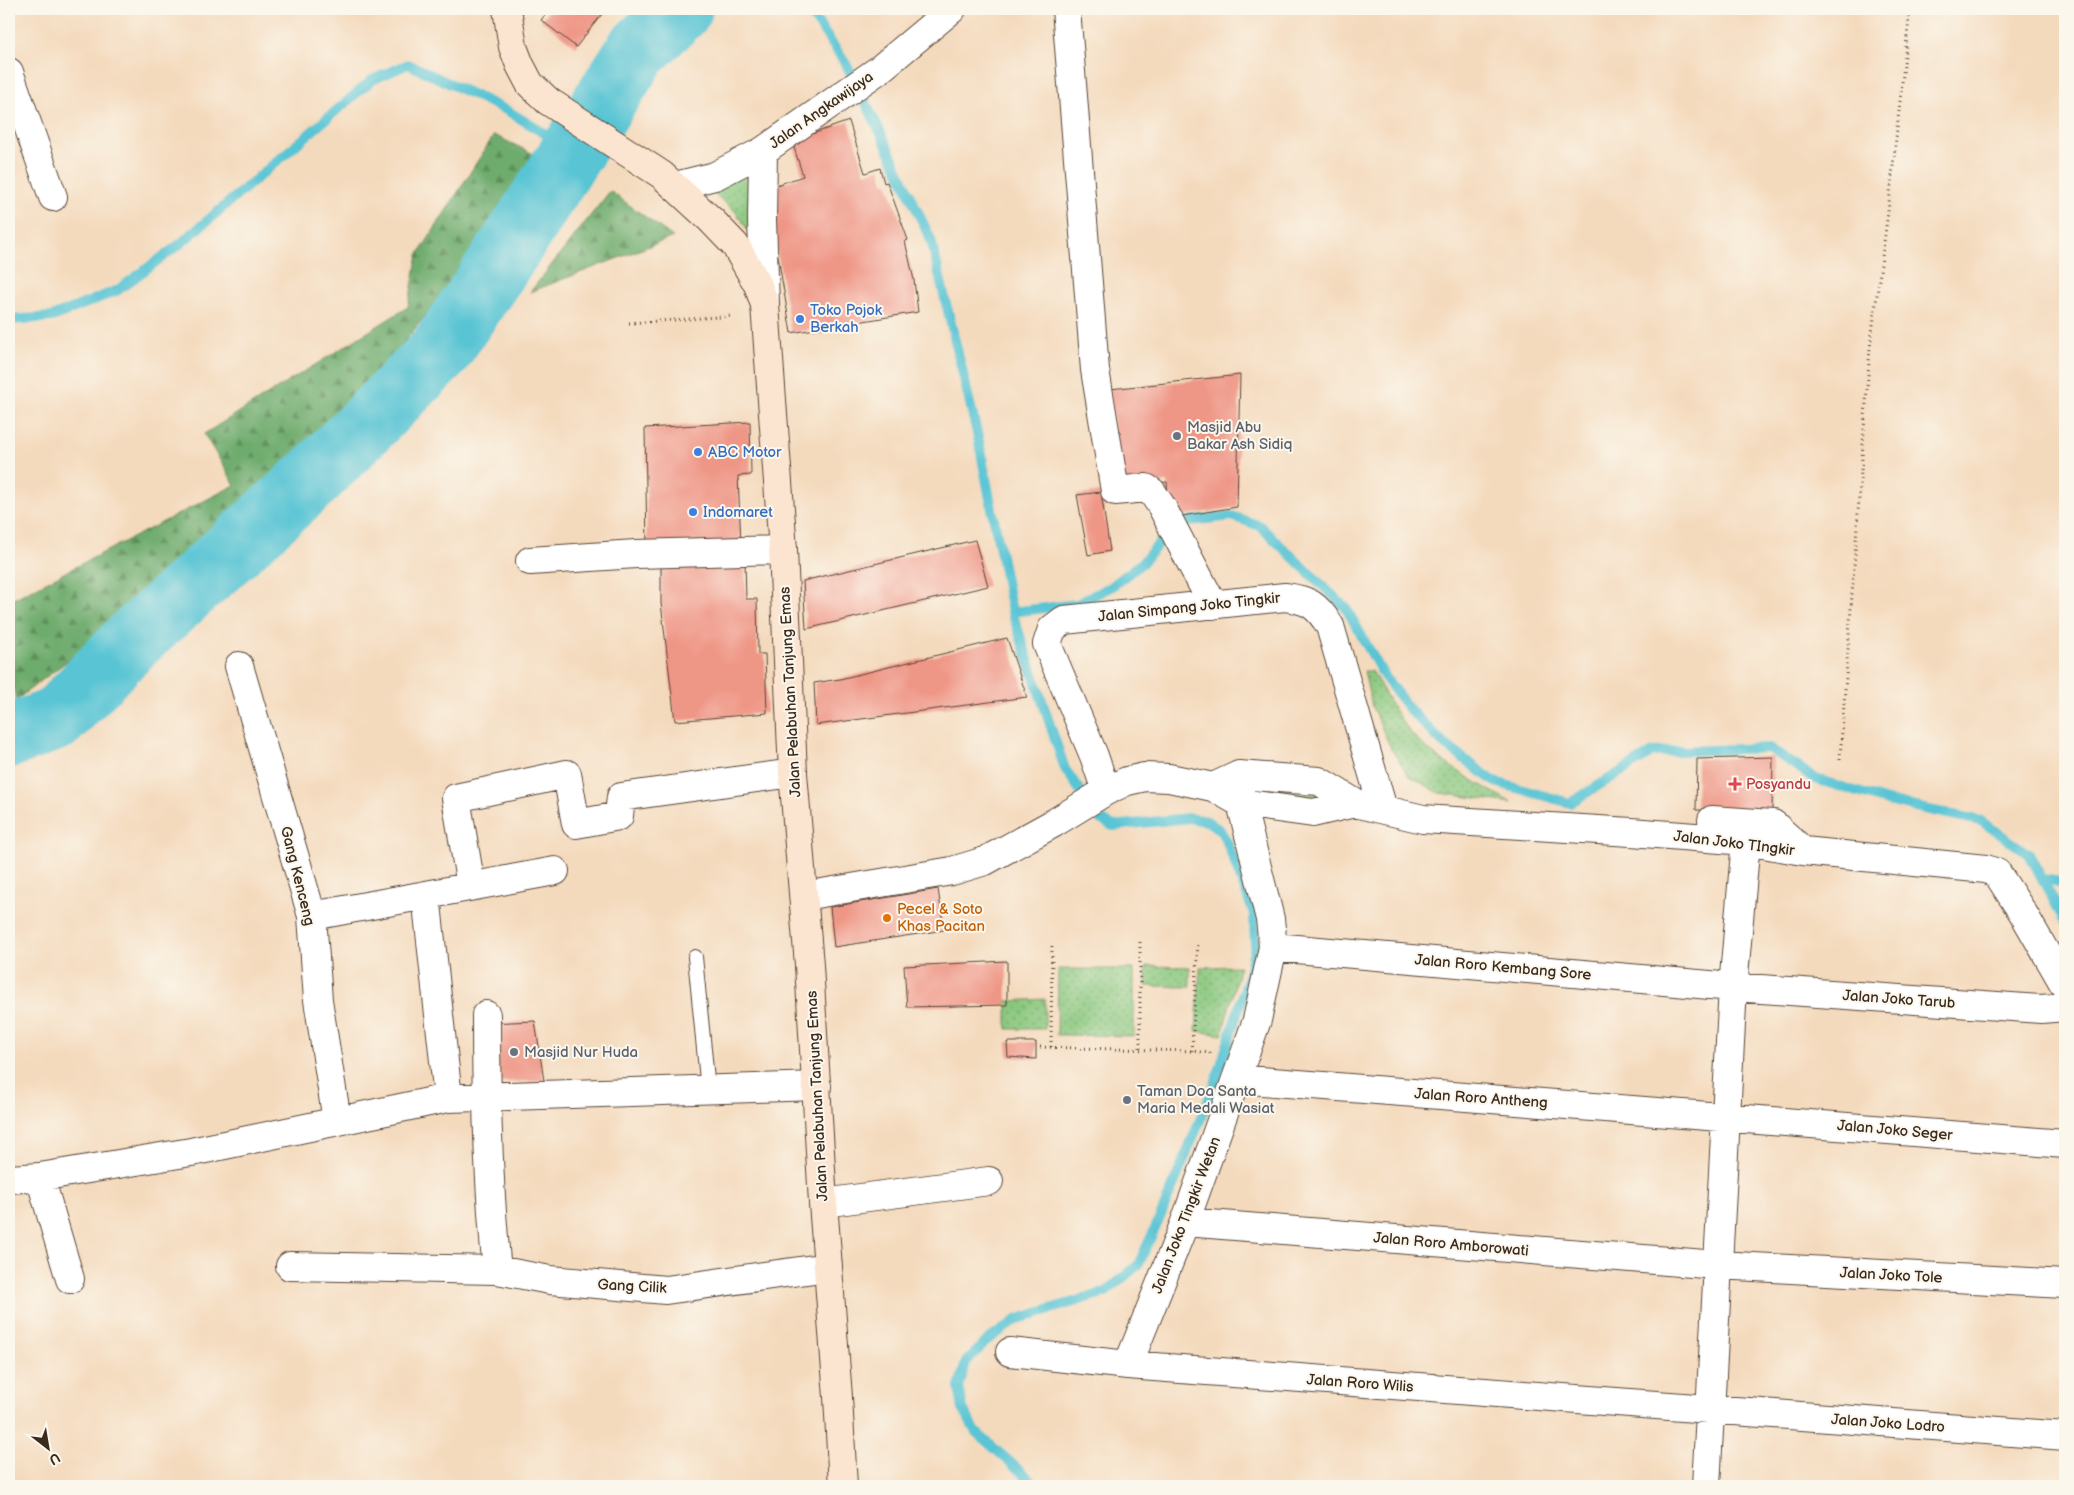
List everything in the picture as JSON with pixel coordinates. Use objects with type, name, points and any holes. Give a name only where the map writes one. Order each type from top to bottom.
[{"type":"main road","name":"Jalan Pelabuhan Tanjung Emas","points":[[507,9],[513,47],[530,84],[548,101],[669,180],[735,245],[758,285],[766,310],[783,550],[793,773],[804,896],[842,1486]]},
{"type":"street","name":"Jalan Angkawijaya","points":[[669,180],[715,176],[763,151],[880,69],[952,9]]},
{"type":"street","points":[[1066,9],[1095,370],[1115,491],[1146,488],[1152,492],[1179,538],[1213,605]]},
{"type":"street","points":[[9,72],[53,196]]},
{"type":"street","points":[[763,151],[762,220],[766,310]]},
{"type":"street","points":[[530,561],[636,554],[783,550]]},
{"type":"street","name":"Jalan Simpang Joko Tingkir","points":[[1102,794],[1094,756],[1047,644],[1052,629],[1064,620],[1285,597],[1304,599],[1322,613],[1330,626],[1383,809]]},
{"type":"street","name":"Gang Kenceng","points":[[240,666],[312,916],[318,1000],[338,1121]]},
{"type":"street","points":[[471,886],[456,798],[567,774],[576,824],[619,816],[621,797],[793,773]]},
{"type":"street","points":[[1213,787],[1239,774]]},
{"type":"street","name":"Jalan Joko TIngkir","points":[[1239,774],[1319,781],[1356,803],[1423,818],[1631,832],[1746,842],[1803,851]]},
{"type":"street","name":"Jalan Joko Tingkir Wetan","points":[[1128,1365],[1185,1222],[1257,1020],[1273,947],[1270,919],[1241,803],[1239,774]]},
{"type":"street","points":[[804,896],[952,871],[984,861],[1054,823],[1102,794],[1127,781],[1145,777],[1169,778],[1213,787],[1241,803]]},
{"type":"street","name":"Jalan Joko TIngkir","points":[[1241,803],[1314,813],[1356,803]]},
{"type":"street","name":"Jalan Joko TIngkir","points":[[1631,832],[1689,819],[1774,824],[1803,851]]},
{"type":"street","points":[[1706,1486],[1725,1116],[1733,988],[1746,842]]},
{"type":"street","points":[[1803,851],[1986,869],[1996,873],[2023,913],[2065,986]]},
{"type":"street","points":[[312,916],[555,871]]},
{"type":"street","points":[[426,895],[448,1098]]},
{"type":"street","name":"Jalan Roro Kembang Sore","points":[[1273,947],[1733,988]]},
{"type":"street","name":"Jalan Joko Tarub","points":[[1733,988],[2040,1009],[2065,1008]]},
{"type":"street","points":[[486,1014],[486,1097],[491,1216],[497,1270]]},
{"type":"street","name":"Jalan Roro Antheng","points":[[1236,1079],[1725,1116]]},
{"type":"street","points":[[9,1179],[40,1177],[191,1152],[448,1098],[817,1086]]},
{"type":"street","name":"Jalan Joko Seger","points":[[1725,1116],[2065,1144]]},
{"type":"street","points":[[40,1177],[70,1279]]},
{"type":"street","points":[[823,1203],[989,1181]]},
{"type":"street","name":"Jalan Roro Amborowati","points":[[1185,1222],[1717,1265]]},
{"type":"street","name":"Jalan Joko Tole","points":[[1717,1265],[2065,1284]]},
{"type":"street","name":"Gang Cilik","points":[[290,1266],[497,1270],[550,1280],[666,1290],[828,1267]]},
{"type":"street","name":"Jalan Roro Wilis","points":[[1010,1352],[1128,1365],[1711,1409]]},
{"type":"street","name":"Jalan Joko Lodro","points":[[1711,1409],[2065,1436]]},
{"type":"lane","points":[[695,957],[708,1090]]},
{"type":"path","points":[[1840,759],[1870,348],[1910,9]]},
{"type":"path","points":[[629,323],[766,310]]},
{"type":"path","points":[[1140,942],[1140,1050]]},
{"type":"path","points":[[1192,1051],[1198,942]]},
{"type":"path","points":[[1051,1047],[1052,943]]},
{"type":"path","points":[[1040,1047],[1210,1053]]},
{"type":"green space","points":[[494,135],[542,158],[456,277],[394,355],[130,613],[16,700],[9,669],[9,601],[235,485],[204,434],[408,307],[418,255]]},
{"type":"green space","points":[[753,167],[754,239],[735,211],[709,189]]},
{"type":"green space","points":[[610,191],[673,237],[530,292]]},
{"type":"green space","points":[[1364,671],[1372,671],[1400,718],[1414,736],[1426,747],[1469,778],[1512,803],[1439,793],[1408,775],[1391,748],[1372,707]]},
{"type":"green space","points":[[1272,789],[1320,795],[1320,801],[1267,797],[1266,791]]},
{"type":"green space","points":[[1146,966],[1190,967],[1190,987],[1146,986]]},
{"type":"green space","points":[[1240,966],[1222,1035],[1196,1031],[1200,967]]},
{"type":"green space","points":[[1058,969],[1134,969],[1134,1036],[1057,1035]]},
{"type":"green space","points":[[1045,999],[1045,1029],[1007,1029],[1007,1001]]},
{"type":"building","points":[[550,9],[606,9],[576,47],[541,20]]},
{"type":"building","points":[[849,121],[865,173],[880,168],[884,183],[887,182],[908,240],[905,241],[914,280],[918,312],[791,333],[772,221],[776,219],[771,187],[803,176],[792,141]]},
{"type":"building","name":"Masjid Abu Bakar Ash Sidiq","points":[[1240,375],[1237,507],[1169,518],[1167,482],[1121,486],[1110,389]]},
{"type":"building","points":[[750,422],[751,475],[738,476],[741,544],[647,547],[645,428]]},
{"type":"building","points":[[1101,492],[1110,551],[1088,555],[1077,495]]},
{"type":"building","points":[[975,540],[988,586],[806,629],[803,581]]},
{"type":"building","points":[[745,562],[746,599],[757,599],[758,654],[765,654],[767,713],[675,721],[661,603],[661,566]]},
{"type":"building","points":[[1007,638],[1027,697],[816,725],[814,683],[840,679]]},
{"type":"building","name":"Posyandu","points":[[1773,757],[1772,811],[1696,810],[1697,759]]},
{"type":"building","name":"Pecel & Soto Khas Pacitan","points":[[938,889],[944,930],[834,947],[830,907]]},
{"type":"building","points":[[1007,961],[1007,1005],[907,1007],[904,966]]},
{"type":"building","name":"Masjid Nur Huda","points":[[535,1021],[544,1081],[490,1082],[488,1023]]},
{"type":"building","points":[[1007,1042],[1036,1042],[1036,1059],[1008,1057]]},
{"type":"waterway","points":[[9,736],[56,719],[133,640],[313,478],[439,353],[506,254],[637,51],[681,9]]},
{"type":"waterway","points":[[804,9],[818,23],[846,64],[931,240],[978,437],[1012,612],[1065,769],[1100,819],[1113,826],[1189,818],[1207,821],[1220,830],[1227,842],[1254,914],[1255,946],[1248,979],[1215,1084],[1158,1222],[1138,1265],[1106,1292],[1018,1319],[989,1339],[966,1362],[959,1387],[963,1409],[976,1432],[1037,1486]]},
{"type":"waterway","points":[[9,320],[52,317],[118,290],[180,244],[372,80],[408,64],[508,111],[573,151]]},
{"type":"waterway","points":[[1012,612],[1077,604],[1112,586],[1142,563],[1166,535],[1190,521],[1232,516],[1260,526],[1346,608],[1384,676],[1409,709],[1443,743],[1495,782],[1570,803],[1653,752],[1769,748],[1816,779],[1887,801],[1981,821],[2029,854],[2065,922]]},
{"type":"waterway","points":[[2043,879],[2065,883]]},
{"type":"place","name":"Toko Pojok Berkah","points":[[800,319]]},
{"type":"place","name":"Masjid Abu Bakar Ash Sidiq","points":[[1177,436]]},
{"type":"place","name":"ABC Motor","points":[[698,452]]},
{"type":"place","name":"Indomaret","points":[[693,512]]},
{"type":"place","name":"Posyandu","points":[[1735,784]]},
{"type":"place","name":"Pecel & Soto Khas Pacitan","points":[[887,918]]},
{"type":"place","name":"Masjid Nur Huda","points":[[514,1052]]},
{"type":"place","name":"Taman Doa Santa Maria Medali Wasiat","points":[[1127,1100]]}]
